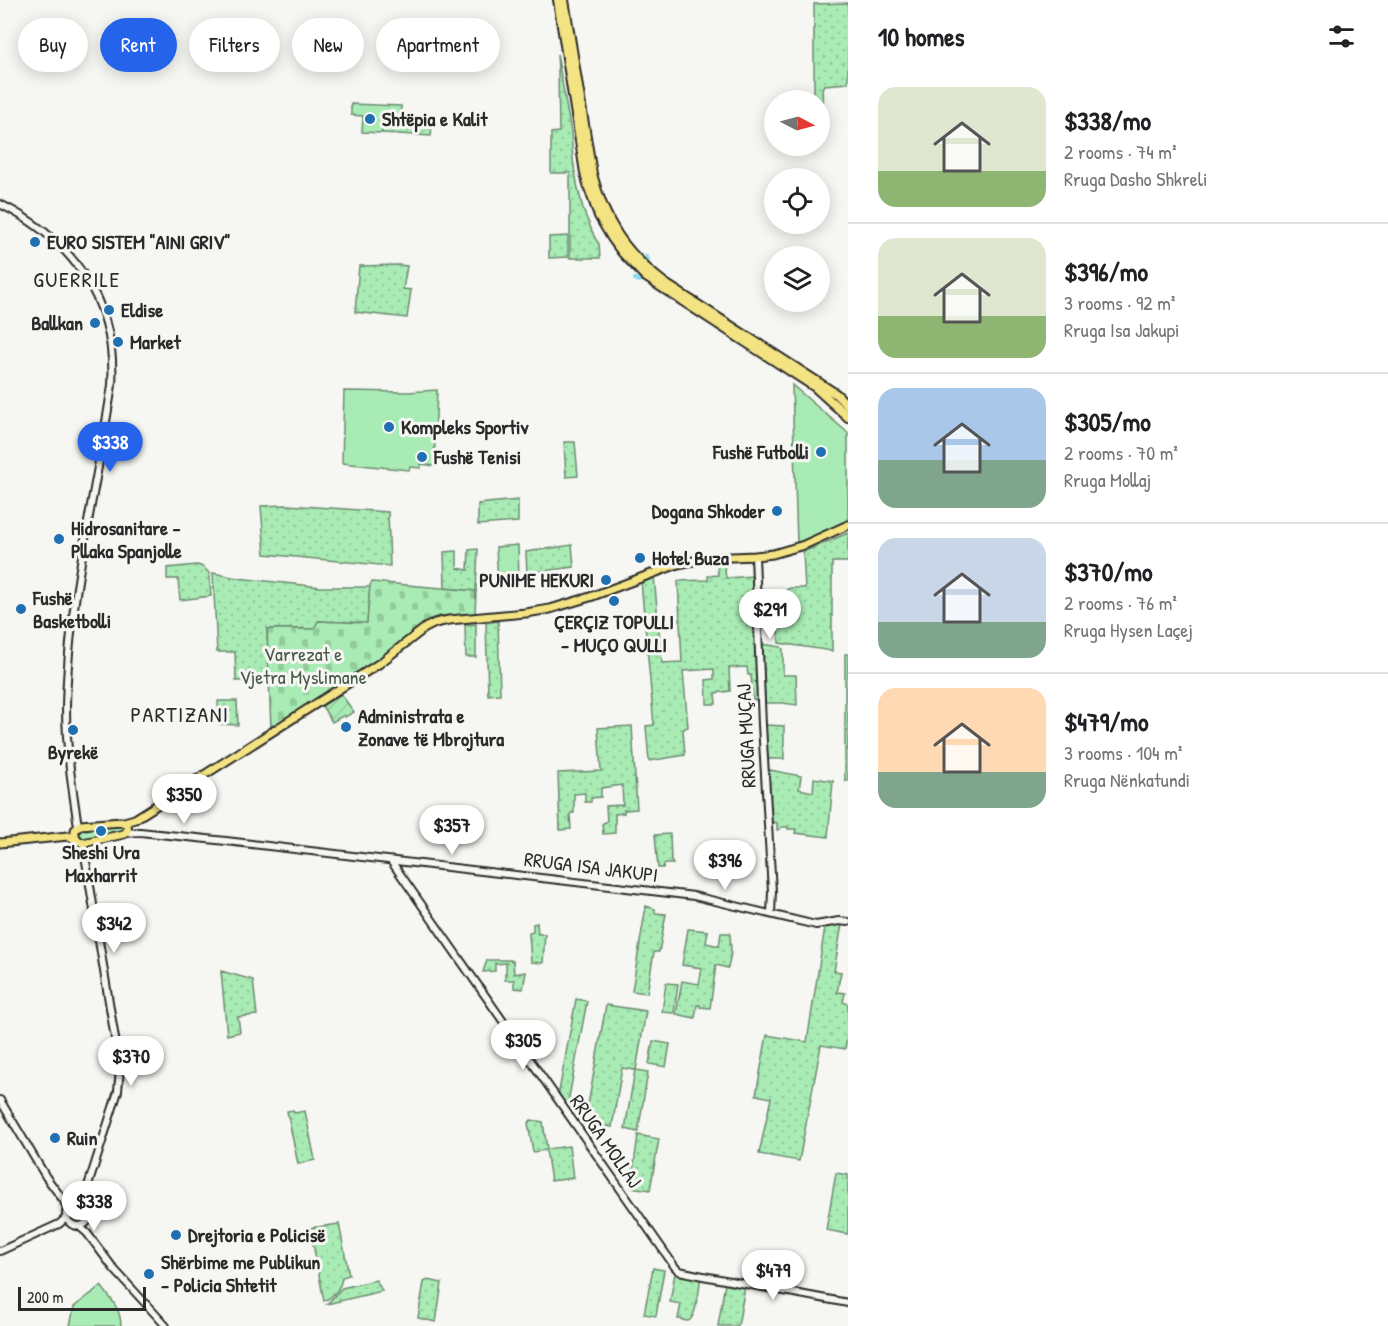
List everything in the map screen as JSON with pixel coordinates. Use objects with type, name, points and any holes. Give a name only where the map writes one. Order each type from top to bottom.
[{"type":"highway","points":[[558,0],[585,173],[599,216],[612,238],[646,277],[816,387],[848,417]]},
{"type":"highway","points":[[564,0],[592,174],[606,218],[614,230],[638,261],[664,283],[836,394],[848,406]]},
{"type":"main road","points":[[68,836],[82,824],[124,822],[135,819],[380,663],[431,624],[550,609],[576,602],[678,564],[709,558],[773,554],[798,547],[848,525]]},
{"type":"main road","points":[[0,843],[68,836],[80,842],[127,832],[135,819]]},
{"type":"main road","points":[[124,822],[127,825],[127,832]]},
{"type":"main road","points":[[77,827],[75,834],[80,842]]},
{"type":"street","points":[[0,204],[59,244],[90,286],[102,311],[110,339],[113,366],[112,385],[79,582],[67,683],[67,744],[77,827]]},
{"type":"street","name":"RRUGA MUÇAJ","points":[[754,556],[772,891],[771,914]]},
{"type":"street","name":"RRUGA ISA JAKUPI","points":[[127,832],[226,841],[687,895],[816,925],[839,921],[848,922]]},
{"type":"street","points":[[80,842],[120,1069],[118,1091],[86,1192],[86,1205],[90,1213],[87,1233]]},
{"type":"street","name":"RRUGA MOLLAJ","points":[[391,861],[675,1268],[703,1276],[848,1303]]},
{"type":"street","points":[[0,1100],[46,1177],[64,1201],[68,1220],[87,1233],[114,1269],[166,1326]]},
{"type":"street","points":[[67,1209],[86,1192]]},
{"type":"street","points":[[64,1201],[86,1205]]},
{"type":"street","points":[[0,1251],[68,1220]]},
{"type":"street","points":[[80,1227],[88,1222]]},
{"type":"green space","points":[[848,3],[848,83],[824,85],[822,90],[814,90],[814,4]]},
{"type":"green space","points":[[557,54],[571,132],[578,189],[584,212],[599,244],[600,258],[570,258],[570,173],[551,173],[551,133],[559,132]]},
{"type":"green space","name":"Shtëpia e Kalit","points":[[351,104],[401,106],[401,117],[383,117],[382,133],[362,132],[363,116],[351,115]]},
{"type":"green space","points":[[383,117],[429,119],[429,124],[432,125],[431,136],[382,133]]},
{"type":"green space","points":[[568,236],[568,257],[549,258],[549,237]]},
{"type":"green space","points":[[359,266],[407,266],[403,289],[411,290],[407,318],[355,312]]},
{"type":"green space","name":"Fushë Futbolli","points":[[792,385],[848,433],[848,520],[797,543]]},
{"type":"green space","name":"Kompleks Sportiv","points":[[437,390],[434,466],[421,464],[421,468],[410,467],[409,470],[342,463],[344,391]]},
{"type":"green space","points":[[564,442],[575,442],[578,476],[566,477]]},
{"type":"green space","points":[[518,500],[518,522],[478,525],[478,504]]},
{"type":"green space","points":[[287,505],[388,512],[390,566],[265,554],[261,506]]},
{"type":"green space","points":[[848,533],[848,562],[832,562],[832,651],[779,643],[775,592],[783,592],[790,588],[805,588],[803,552]]},
{"type":"green space","points":[[518,545],[519,581],[498,583],[496,547]]},
{"type":"green space","points":[[572,545],[574,567],[527,573],[526,552]]},
{"type":"green space","points":[[478,549],[476,591],[445,588],[444,552],[457,551],[457,568],[468,570],[469,550]]},
{"type":"green space","points":[[724,563],[726,578],[752,576],[758,700],[753,700],[751,675],[748,675],[747,667],[729,668],[730,691],[715,693],[716,704],[707,704],[706,680],[714,679],[714,669],[683,671],[688,727],[683,730],[685,755],[649,761],[646,726],[654,725],[641,581],[654,576],[662,663],[682,662],[678,581],[708,580],[708,576],[718,575],[717,564]]},
{"type":"green space","points":[[197,565],[209,573],[211,596],[180,600],[178,579],[167,579],[167,568]]},
{"type":"green space","points":[[213,573],[237,578],[321,587],[370,587],[367,623],[319,621],[314,629],[267,629],[269,680],[236,681],[235,652],[217,652]]},
{"type":"green space","name":"Varrezat e Vjetra Myslimane","points":[[372,582],[476,591],[475,614],[440,616],[430,619],[376,661],[271,728],[267,629],[314,629],[318,621],[367,623]]},
{"type":"green space","points":[[498,621],[500,694],[488,695],[486,623]]},
{"type":"green space","points":[[476,624],[476,657],[466,657],[465,625]]},
{"type":"green space","points":[[762,644],[783,649],[783,675],[796,675],[797,705],[764,703]]},
{"type":"green space","points":[[845,654],[848,654],[848,781],[845,780]]},
{"type":"green space","points":[[341,694],[354,712],[332,722],[322,706]]},
{"type":"green space","points":[[218,701],[237,701],[238,725],[219,724]]},
{"type":"green space","points":[[765,725],[784,726],[784,759],[767,759]]},
{"type":"green space","points":[[632,726],[637,809],[624,810],[624,813],[615,814],[615,833],[603,834],[602,824],[607,821],[606,806],[623,805],[622,785],[601,788],[601,797],[591,798],[591,802],[585,802],[585,793],[574,794],[574,813],[570,815],[571,829],[560,830],[558,773],[601,771],[598,728]]},
{"type":"green space","points":[[770,770],[801,776],[799,789],[813,792],[814,778],[833,781],[828,837],[795,833],[796,829],[788,829],[788,827],[781,827],[777,830],[777,823],[771,822],[768,774]]},
{"type":"green space","points":[[121,825],[123,828],[120,833],[84,841],[80,840],[77,832],[80,828]]},
{"type":"green space","points":[[670,834],[673,864],[664,864],[663,868],[658,868],[655,835]]},
{"type":"green space","points":[[646,906],[655,909],[655,913],[666,914],[659,952],[654,952],[647,993],[632,991]]},
{"type":"green space","points":[[537,923],[538,934],[545,934],[543,963],[531,962],[529,933],[533,932],[533,924]]},
{"type":"green space","points":[[842,924],[834,971],[841,972],[837,992],[845,993],[843,1002],[848,1004],[848,1032],[845,1049],[821,1045],[799,1161],[759,1154],[771,1098],[756,1095],[767,1035],[807,1042],[825,927]]},
{"type":"green space","points":[[688,929],[708,931],[706,943],[719,946],[721,933],[730,933],[731,952],[728,968],[716,965],[710,1008],[697,1005],[695,1018],[676,1014],[682,981],[699,984],[702,968],[682,965]]},
{"type":"green space","points":[[487,960],[513,961],[514,974],[526,972],[523,989],[514,988],[514,980],[505,980],[506,963],[495,964],[495,971],[483,972]]},
{"type":"green space","points":[[221,971],[253,980],[257,1015],[238,1017],[240,1032],[227,1035]]},
{"type":"green space","points":[[666,983],[678,984],[674,1013],[662,1012]]},
{"type":"green space","points":[[576,999],[587,1001],[567,1108],[558,1097]]},
{"type":"green space","points":[[606,1005],[646,1011],[636,1070],[648,1072],[638,1132],[625,1129],[635,1070],[622,1068],[612,1127],[585,1122]]},
{"type":"green space","points":[[653,1041],[670,1044],[666,1067],[649,1064]]},
{"type":"green space","points":[[293,1110],[294,1113],[305,1111],[315,1160],[298,1164],[287,1111]]},
{"type":"green space","points":[[531,1120],[543,1122],[547,1149],[569,1146],[573,1178],[551,1181],[546,1150],[533,1152],[528,1123]]},
{"type":"green space","points":[[638,1135],[659,1139],[650,1190],[631,1187]]},
{"type":"green space","points":[[836,1173],[848,1175],[848,1234],[826,1230]]},
{"type":"green space","points":[[339,1224],[349,1275],[342,1277],[336,1291],[324,1301],[310,1228]]},
{"type":"green space","points":[[653,1268],[664,1270],[656,1316],[644,1314]]},
{"type":"green space","points":[[675,1273],[700,1279],[695,1309],[688,1321],[678,1319],[681,1304],[670,1302]]},
{"type":"green space","points":[[376,1280],[382,1291],[327,1304],[342,1288]]},
{"type":"green space","points":[[428,1280],[442,1283],[436,1322],[418,1318],[424,1282]]},
{"type":"green space","points":[[725,1283],[745,1287],[738,1326],[718,1326]]},
{"type":"green space","points":[[101,1286],[117,1309],[121,1326],[70,1326],[74,1307]]},
{"type":"waterway","points":[[635,279],[639,281],[642,279]]},
{"type":"place","name":"Shtëpia e Kalit","points":[[370,119]]},
{"type":"place","name":"EURO SISTEM \"AINI GRIV\"","points":[[35,242]]},
{"type":"place","name":"Eldise","points":[[109,310]]},
{"type":"place","name":"Ballkan","points":[[95,323]]},
{"type":"place","name":"Market","points":[[118,342]]},
{"type":"place","name":"Kompleks Sportiv","points":[[389,427]]},
{"type":"place","name":"Fushë Futbolli","points":[[821,452]]},
{"type":"place","name":"Fushë Tenisi","points":[[422,457]]},
{"type":"place","name":"Dogana Shkoder","points":[[777,511]]},
{"type":"place","name":"Hidrosanitare - Pllaka Spanjolle","points":[[59,539]]},
{"type":"place","name":"Hotel Buza","points":[[640,558]]},
{"type":"place","name":"PUNIME HEKURI","points":[[606,580]]},
{"type":"place","name":"ÇERÇIZ TOPULLI - MUÇO QULLI","points":[[614,601]]},
{"type":"place","name":"Fushë Basketbolli","points":[[21,609]]},
{"type":"place","name":"Administrata e Zonave të Mbrojtura","points":[[346,727]]},
{"type":"place","name":"Byrekë","points":[[73,730]]},
{"type":"place","name":"Sheshi Ura Maxharrit","points":[[101,831]]},
{"type":"place","name":"Ruin","points":[[55,1138]]},
{"type":"place","name":"Drejtoria e Policisë","points":[[176,1235]]},
{"type":"place","name":"Shërbime me Publikun - Policia Shtetit","points":[[149,1274]]},
{"type":"district","name":"GUERRILE","points":[[77,279]]},
{"type":"district","name":"PARTIZANI","points":[[180,714]]}]
